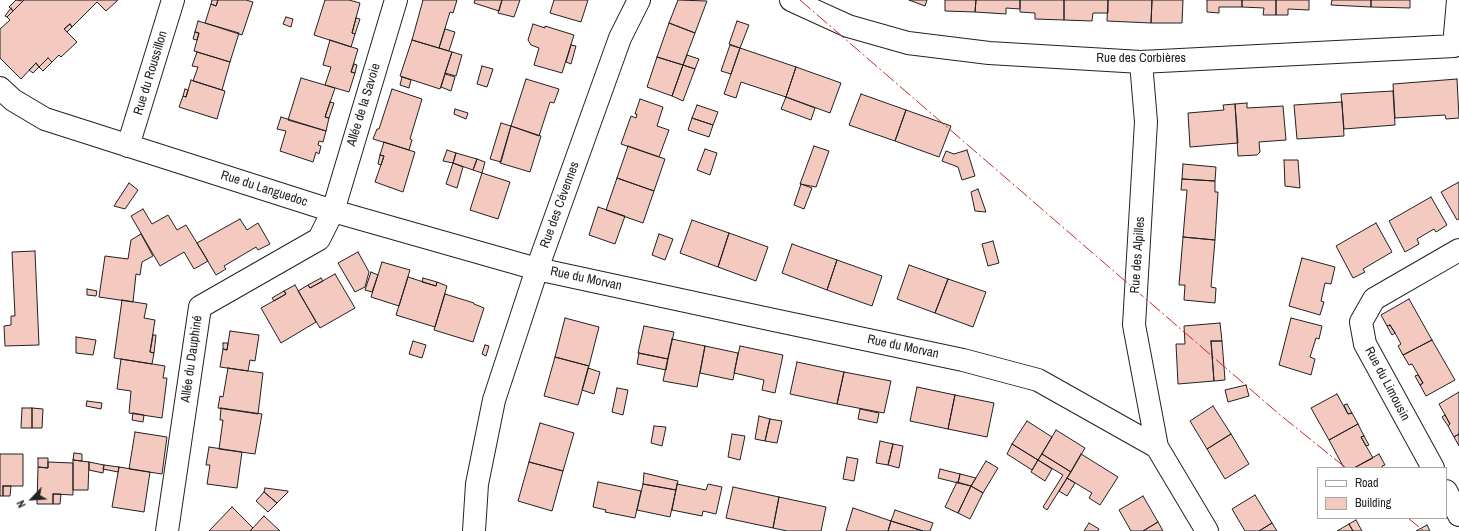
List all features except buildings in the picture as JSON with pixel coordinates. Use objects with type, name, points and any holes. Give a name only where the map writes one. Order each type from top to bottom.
[{"type":"street","name":"Rue du Roussillon","points":[[128,146],[173,0]]},
{"type":"street","name":"Allée de la Savoie","points":[[333,211],[396,0]]},
{"type":"street","name":"Rue des Cévennes","points":[[474,531],[477,484],[494,400],[537,269],[620,38],[639,0]]},
{"type":"street","name":"Rue des Corbières","points":[[791,0],[848,26],[908,43],[989,53],[1141,62],[1454,46],[1458,0]]},
{"type":"street","name":"Rue des Alpilles","points":[[1141,62],[1146,122],[1134,325],[1157,447]]},
{"type":"street","name":"Rue du Languedoc","points":[[0,88],[13,100],[45,119],[333,211],[537,269]]},
{"type":"street","name":"Allée du Dauphiné","points":[[167,531],[200,307],[320,239],[333,211]]},
{"type":"street","name":"Rue du Limousin","points":[[1432,467],[1365,344],[1361,322],[1374,299],[1459,250]]},
{"type":"street","name":"Rue du Morvan","points":[[537,269],[769,320],[963,360],[1038,380],[1157,447],[1207,531]]},
{"type":"street","points":[[1447,493],[1459,515]]},
{"type":"power","points":[[800,0],[1279,414],[1345,467]]},
{"type":"power","points":[[1409,519],[1424,531]]}]
